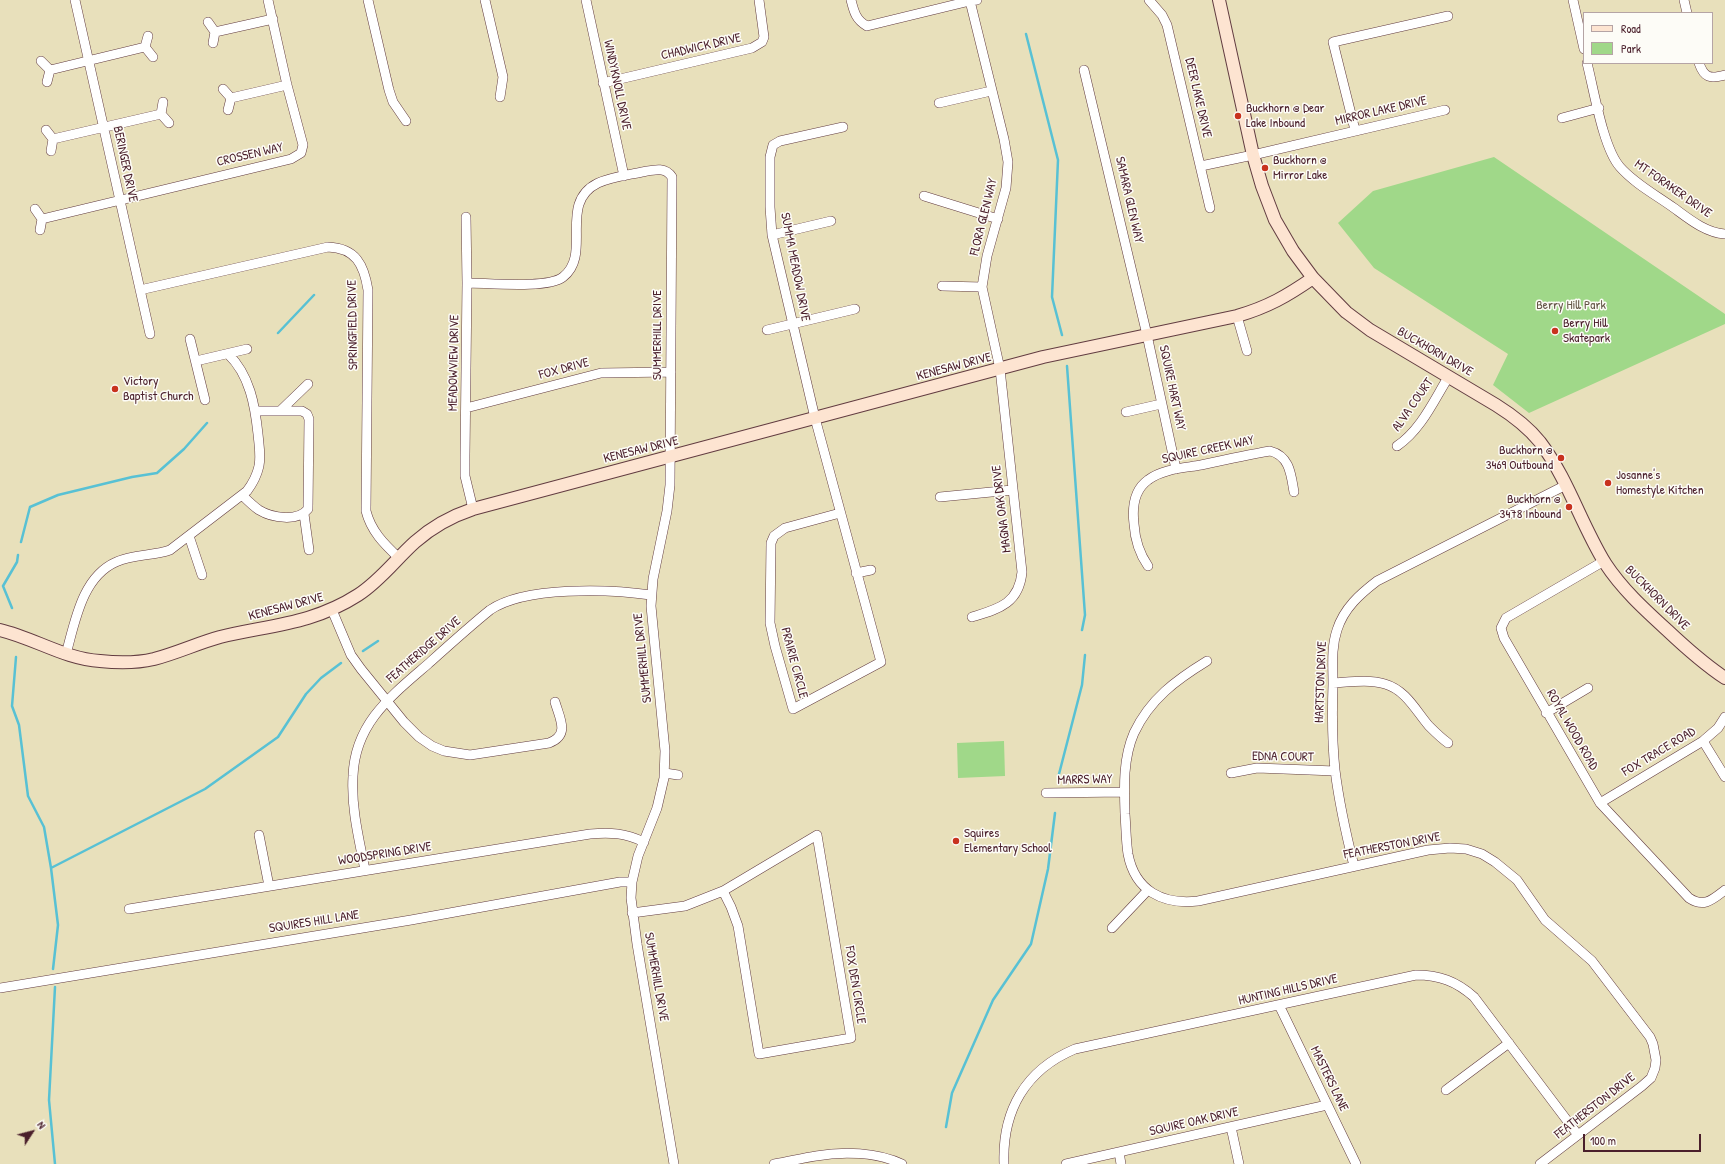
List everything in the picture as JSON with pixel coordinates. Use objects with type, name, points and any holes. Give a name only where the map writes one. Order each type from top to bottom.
[{"type":"street","name":"BERINGER DRIVE","points":[[75,0],[150,334]]},
{"type":"street","name":"CROSSEN WAY","points":[[120,200],[295,157],[301,153],[303,145],[287,85],[268,0]]},
{"type":"street","points":[[368,0],[389,90],[393,102],[406,121]]},
{"type":"street","points":[[485,0],[503,77],[500,98]]},
{"type":"street","name":"WINDYKNOLL DRIVE","points":[[586,0],[624,176]]},
{"type":"street","name":"CHADWICK DRIVE","points":[[603,83],[746,50],[756,46],[763,40],[764,32],[759,0]]},
{"type":"street","points":[[851,0],[853,11],[857,19],[867,26],[972,0]]},
{"type":"street","name":"FLORA GLEN WAY","points":[[972,0],[1008,162],[1006,188],[984,270],[982,287],[1000,369]]},
{"type":"street","name":"DEER LAKE DRIVE","points":[[1149,0],[1162,15],[1167,25],[1210,208]]},
{"type":"street","name":"BUCKHORN DRIVE","points":[[1219,0],[1262,186],[1275,220],[1293,251],[1313,278],[1346,312],[1370,330],[1496,404],[1518,421],[1539,442],[1554,463],[1604,561],[1626,592],[1693,654],[1725,678]]},
{"type":"street","points":[[1573,0],[1583,45]]},
{"type":"street","points":[[1684,0],[1687,12]]},
{"type":"street","points":[[1355,130],[1333,42],[1448,16]]},
{"type":"street","points":[[216,32],[273,19]]},
{"type":"street","points":[[208,22],[216,32]]},
{"type":"street","points":[[213,43],[216,32]]},
{"type":"street","points":[[145,48],[148,36]]},
{"type":"street","points":[[50,70],[145,48]]},
{"type":"street","points":[[145,48],[153,57]]},
{"type":"street","points":[[41,61],[50,70]]},
{"type":"street","name":"MT FORAKER DRIVE","points":[[1587,64],[1611,151],[1615,160],[1627,174],[1694,222],[1713,232],[1725,234]]},
{"type":"street","points":[[1700,64],[1707,76],[1715,78],[1725,75]]},
{"type":"street","points":[[47,82],[50,70]]},
{"type":"street","name":"SAMARA GLEN WAY","points":[[1084,70],[1147,335]]},
{"type":"street","points":[[231,98],[287,85]]},
{"type":"street","points":[[223,89],[231,98]]},
{"type":"street","points":[[939,103],[992,91]]},
{"type":"street","points":[[228,110],[231,98]]},
{"type":"street","points":[[163,102],[161,114],[169,124]]},
{"type":"street","points":[[1562,118],[1599,108]]},
{"type":"street","name":"MIRROR LAKE DRIVE","points":[[1201,166],[1445,110]]},
{"type":"street","points":[[53,139],[161,114]]},
{"type":"street","name":"SUMMA MEADOW DRIVE","points":[[815,418],[772,235],[770,207],[770,157],[773,145],[780,141],[843,127]]},
{"type":"street","points":[[46,130],[53,139],[51,150]]},
{"type":"street","name":"SUMMERHILL DRIVE","points":[[467,283],[546,283],[562,278],[572,267],[574,259],[576,220],[578,206],[582,196],[599,182],[656,169],[667,172],[673,180],[669,498],[651,595],[652,625],[665,751],[665,773],[657,808],[638,856],[632,882],[632,913],[674,1164]]},
{"type":"street","points":[[924,196],[998,218]]},
{"type":"street","points":[[42,219],[120,200]]},
{"type":"street","points":[[35,209],[42,219],[40,230]]},
{"type":"street","name":"MEADOWVIEW DRIVE","points":[[466,217],[466,476],[473,509]]},
{"type":"street","points":[[772,235],[830,221]]},
{"type":"street","name":"SPRINGFIELD DRIVE","points":[[140,290],[328,247],[338,248],[351,253],[363,269],[368,290],[366,511],[372,529],[387,547],[399,558]]},
{"type":"street","name":"KENESAW DRIVE","points":[[0,630],[66,654],[99,661],[136,661],[154,659],[221,637],[289,624],[332,610],[359,594],[386,572],[416,541],[432,529],[461,513],[1043,357],[1237,316],[1284,298],[1313,278]]},
{"type":"street","points":[[942,286],[982,287]]},
{"type":"street","points":[[767,330],[854,309]]},
{"type":"street","points":[[1237,316],[1247,352]]},
{"type":"street","name":"SQUIRE HART WAY","points":[[1147,335],[1176,469]]},
{"type":"street","points":[[190,339],[205,400]]},
{"type":"street","points":[[196,361],[247,349]]},
{"type":"street","points":[[66,654],[86,592],[97,576],[116,562],[137,556],[158,554],[170,550],[247,491],[255,480],[259,465],[260,452],[255,411],[248,385],[238,364],[228,354]]},
{"type":"street","name":"MAGNA OAK DRIVE","points":[[972,617],[994,610],[1011,600],[1021,583],[1021,556],[1012,490],[1000,369]]},
{"type":"street","name":"FOX DRIVE","points":[[466,408],[601,373],[670,372]]},
{"type":"street","name":"ALVA COURT","points":[[1397,446],[1408,439],[1417,428],[1449,376]]},
{"type":"street","points":[[280,410],[308,384]]},
{"type":"street","points":[[1126,412],[1161,404]]},
{"type":"street","points":[[255,411],[302,411],[307,414],[309,419],[308,508],[304,514],[309,550]]},
{"type":"street","name":"PRAIRIE CIRCLE","points":[[815,418],[881,662],[793,709],[770,623],[771,543],[774,536],[785,528],[840,513]]},
{"type":"street","name":"SQUIRE CREEK WAY","points":[[1148,566],[1137,546],[1134,533],[1133,505],[1140,487],[1155,475],[1176,469],[1270,451],[1281,456],[1287,462],[1291,473],[1294,492]]},
{"type":"street","name":"HARTSTON DRIVE","points":[[1354,866],[1335,771],[1332,729],[1332,654],[1337,629],[1347,610],[1355,599],[1377,581],[1566,485]]},
{"type":"street","points":[[940,497],[1012,490]]},
{"type":"street","points":[[242,495],[259,510],[278,516],[292,517],[304,514]]},
{"type":"street","points":[[189,536],[202,575]]},
{"type":"street","name":"ROYAL WOOD ROAD","points":[[1604,561],[1503,621],[1501,628],[1504,638],[1546,713],[1600,803],[1689,898],[1695,902],[1705,903],[1725,890]]},
{"type":"street","points":[[856,573],[871,570]]},
{"type":"street","name":"FEATHERIDGE DRIVE","points":[[365,870],[352,790],[354,768],[358,748],[364,733],[386,700],[484,614],[502,602],[525,596],[598,590],[651,595]]},
{"type":"street","points":[[332,610],[351,654],[373,685],[419,737],[432,746],[444,751],[470,754],[549,743],[556,740],[562,733],[556,702]]},
{"type":"street","name":"FEATHERSTON DRIVE","points":[[1207,661],[1174,683],[1151,705],[1134,734],[1128,752],[1124,792],[1128,854],[1137,877],[1148,890],[1160,898],[1171,901],[1185,902],[1198,901],[1428,850],[1450,848],[1466,850],[1482,854],[1508,870],[1517,880],[1544,920],[1592,961],[1650,1037],[1656,1060],[1651,1078],[1540,1164]]},
{"type":"street","points":[[1333,683],[1374,682],[1386,684],[1395,688],[1407,698],[1429,726],[1448,743]]},
{"type":"street","points":[[1546,713],[1588,688]]},
{"type":"street","name":"FOX TRACE ROAD","points":[[1600,803],[1704,741],[1718,728],[1725,717]]},
{"type":"street","points":[[1704,741],[1725,776]]},
{"type":"street","name":"EDNA COURT","points":[[1231,773],[1257,768],[1335,771]]},
{"type":"street","points":[[665,773],[678,775]]},
{"type":"street","name":"MARRS WAY","points":[[1046,793],[1124,792]]},
{"type":"street","name":"WOODSPRING DRIVE","points":[[129,908],[590,834],[618,833],[644,842]]},
{"type":"street","name":"FOX DEN CIRCLE","points":[[632,913],[685,906],[723,891],[816,834],[851,1038],[759,1054],[738,926],[723,891]]},
{"type":"street","points":[[259,835],[269,886]]},
{"type":"street","name":"SQUIRES HILL LANE","points":[[0,988],[418,918],[620,882],[632,882]]},
{"type":"street","points":[[1112,928],[1148,890]]},
{"type":"street","name":"HUNTING HILLS DRIVE","points":[[1004,1164],[1004,1137],[1006,1126],[1016,1102],[1028,1082],[1037,1072],[1062,1054],[1075,1049],[1416,975],[1432,975],[1444,978],[1465,989],[1483,1007],[1578,1135]]},
{"type":"street","name":"MASTERS LANE","points":[[1279,1005],[1356,1164]]},
{"type":"street","points":[[1446,1090],[1509,1043]]},
{"type":"street","name":"SQUIRE OAK DRIVE","points":[[1066,1164],[1327,1105]]},
{"type":"street","points":[[1231,1127],[1239,1164]]},
{"type":"street","points":[[1119,1152],[1122,1164]]},
{"type":"street","points":[[774,1164],[792,1163],[816,1156],[854,1154],[887,1158],[902,1164]]},
{"type":"green space","name":"Berry Hill Park","points":[[1494,157],[1725,314],[1725,324],[1529,413],[1493,385],[1508,354],[1374,268],[1338,223],[1373,191]]},
{"type":"green space","points":[[1004,741],[1005,776],[958,778],[957,743]]},
{"type":"waterway","points":[[1026,34],[1058,160],[1052,297],[1062,335]]},
{"type":"waterway","points":[[278,333],[314,295]]},
{"type":"waterway","points":[[1067,366],[1085,615],[1082,630]]},
{"type":"waterway","points":[[21,542],[30,507],[58,495],[132,477],[157,473],[184,449],[207,423]]},
{"type":"waterway","points":[[12,608],[3,586],[17,562],[18,555]]},
{"type":"waterway","points":[[363,651],[378,641]]},
{"type":"waterway","points":[[1059,774],[1082,685],[1085,655]]},
{"type":"waterway","points":[[16,657],[12,706],[19,725],[28,796],[44,827],[51,868]]},
{"type":"waterway","points":[[53,969],[58,925],[51,868],[205,789],[278,737],[306,694],[321,678],[341,663]]},
{"type":"waterway","points":[[946,1127],[952,1093],[993,1000],[1031,944],[1048,869],[1055,813]]},
{"type":"waterway","points":[[55,987],[49,1100],[55,1164]]},
{"type":"place","name":"Buckhorn @ Dear Lake Inbound","points":[[1238,116]]},
{"type":"place","name":"Buckhorn @ Mirror Lake","points":[[1265,168]]},
{"type":"place","name":"Berry Hill Skatepark","points":[[1555,331]]},
{"type":"place","name":"Victory Baptist Church","points":[[115,389]]},
{"type":"place","name":"Buckhorn @ 3469 Outbound","points":[[1561,458]]},
{"type":"place","name":"Josanne's Homestyle Kitchen","points":[[1608,483]]},
{"type":"place","name":"Buckhorn @ 3478 Inbound","points":[[1569,507]]},
{"type":"place","name":"Squires Elementary School","points":[[956,841]]}]
